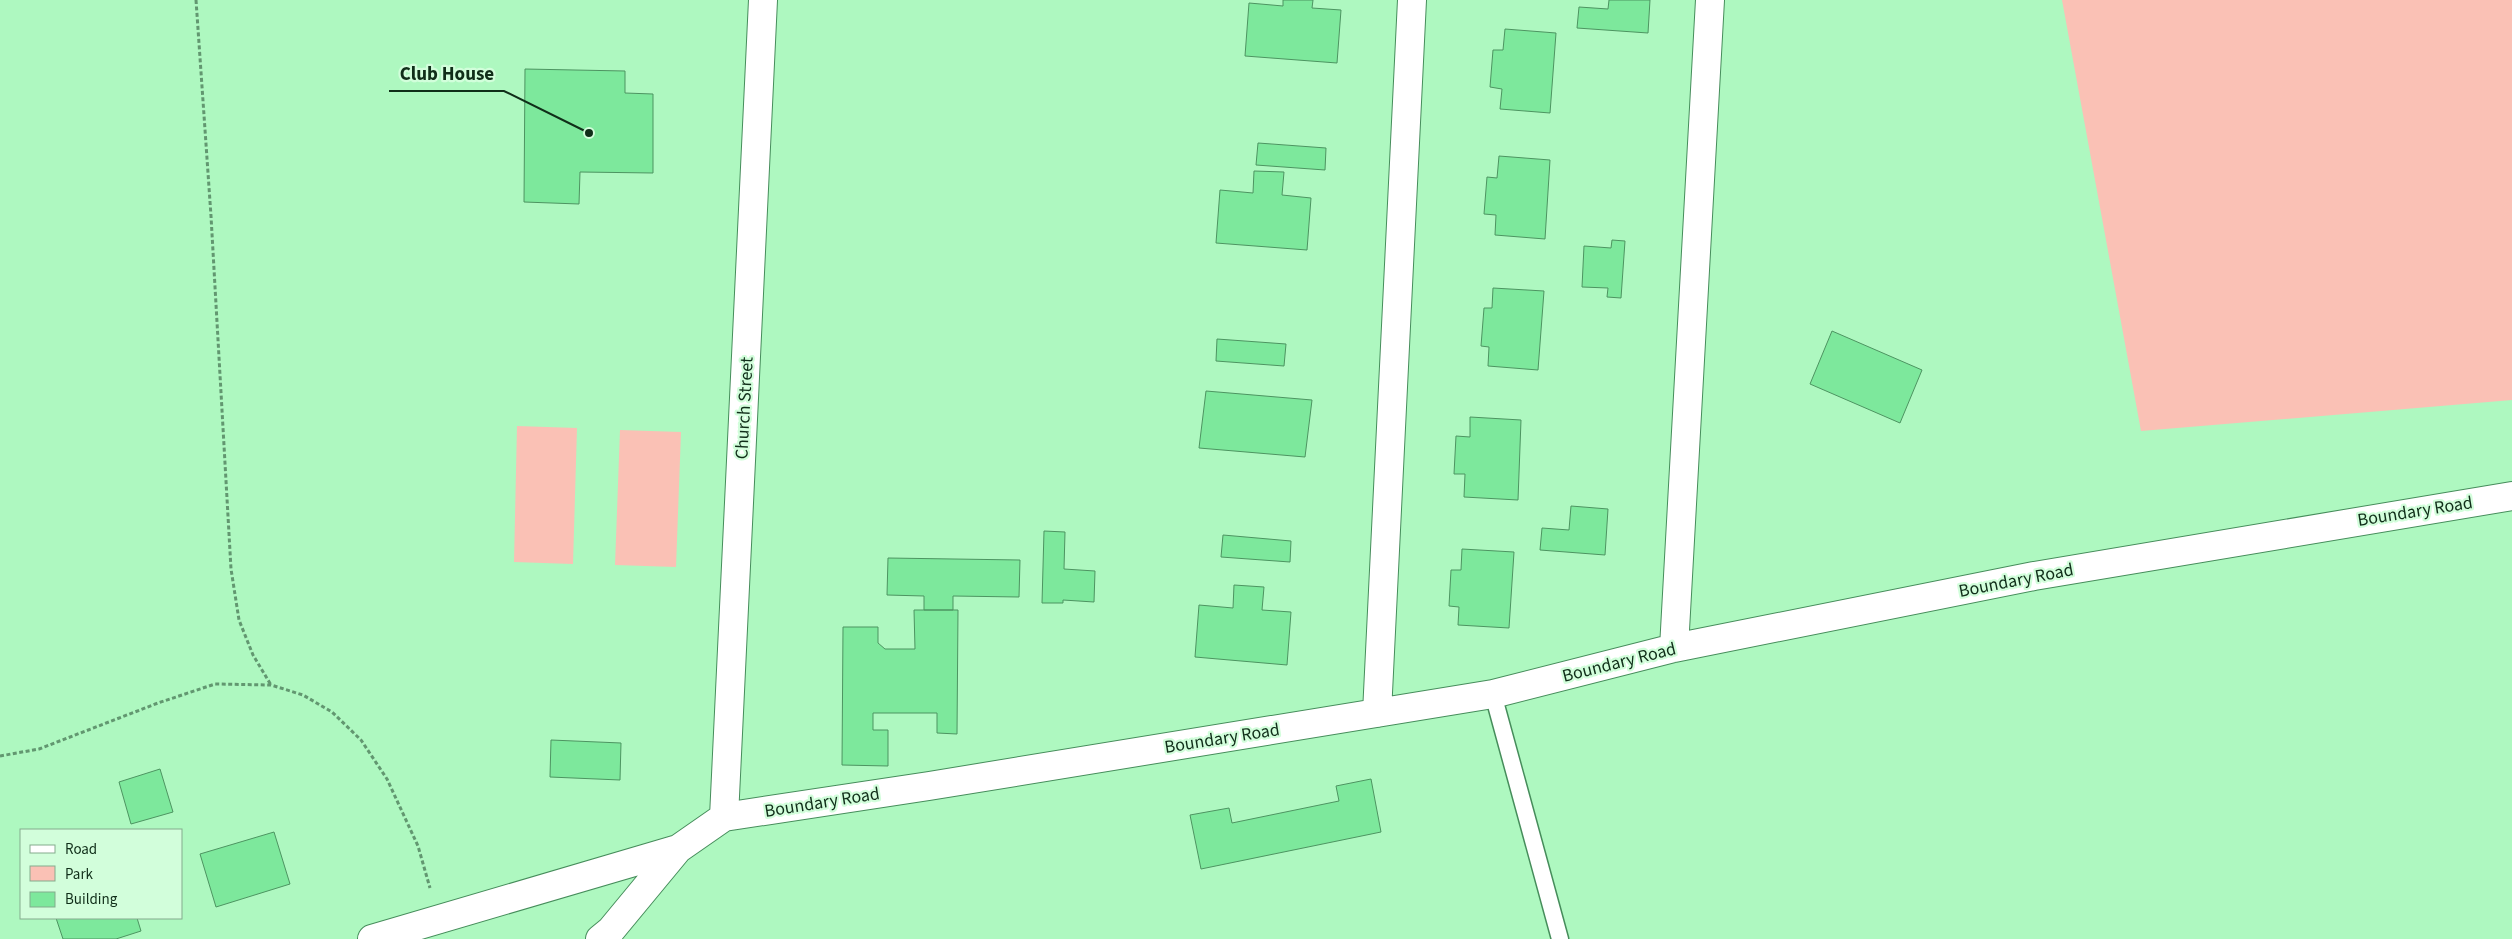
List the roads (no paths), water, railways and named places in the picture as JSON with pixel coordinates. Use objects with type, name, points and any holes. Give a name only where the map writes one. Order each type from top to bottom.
[{"type":"street","name":"Church Street","points":[[724,817],[763,0]]},
{"type":"street","points":[[1377,713],[1412,0]]},
{"type":"street","points":[[1674,648],[1710,0]]},
{"type":"street","name":"Boundary Road","points":[[724,817],[1493,694],[1674,648],[2034,576],[2512,496]]},
{"type":"street","points":[[600,939],[611,930],[678,849],[724,817]]},
{"type":"street","points":[[372,939],[678,849]]},
{"type":"lane","points":[[1493,694],[1560,939]]},
{"type":"place","name":"Club House","points":[[589,133]]}]
